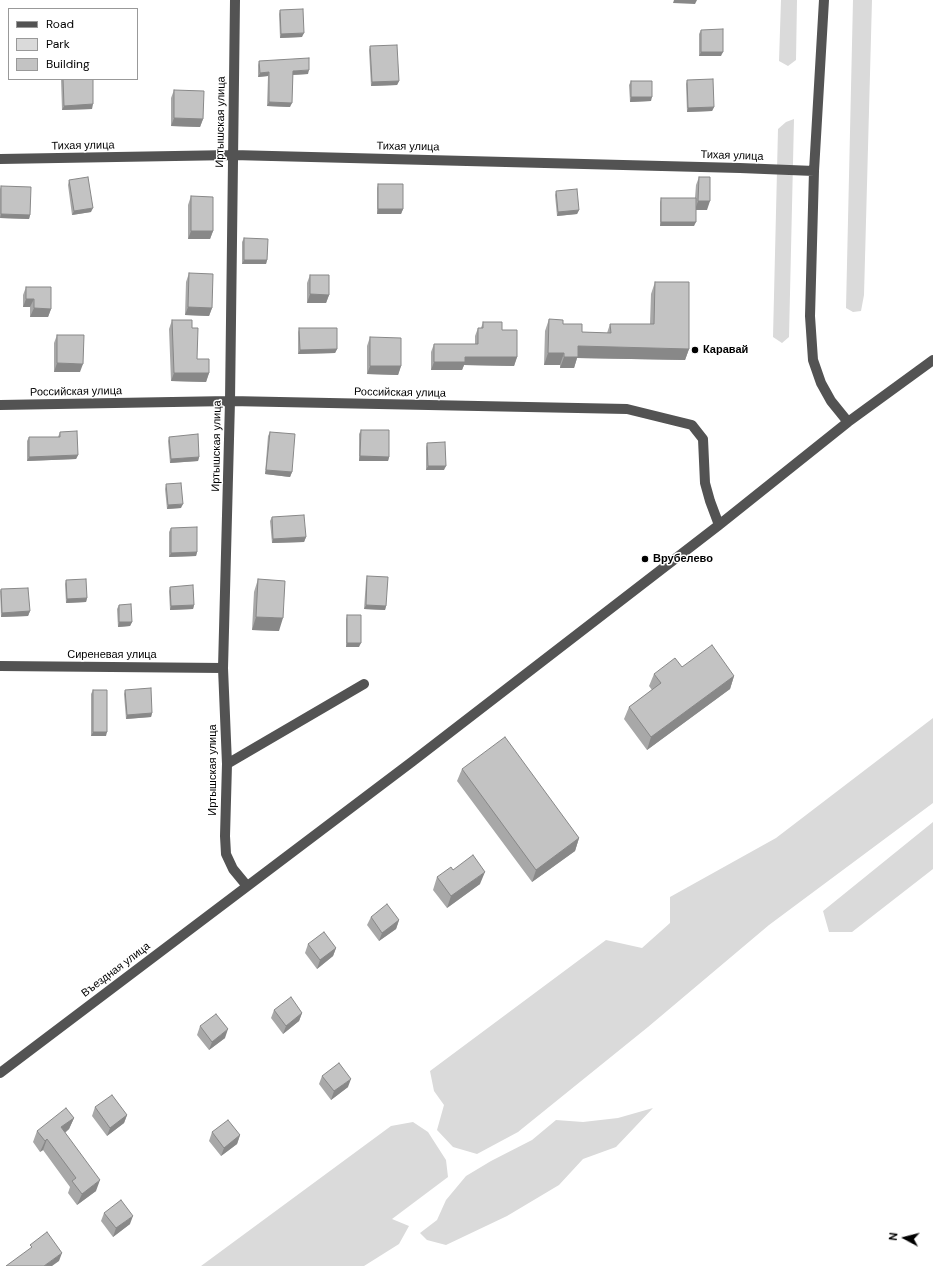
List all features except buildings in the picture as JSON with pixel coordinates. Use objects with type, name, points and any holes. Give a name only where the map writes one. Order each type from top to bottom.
[{"type":"street","name":"Иртышская улица","points":[[235,0],[230,401],[223,668],[227,764],[225,836],[226,854],[233,869],[247,886]]},
{"type":"street","points":[[824,0],[814,171],[810,316],[814,360],[821,383],[831,401],[848,422]]},
{"type":"street","name":"Тихая улица","points":[[0,159],[233,155],[814,171]]},
{"type":"street","name":"Въездная улица","points":[[0,1073],[413,761],[719,525],[848,422],[933,360]]},
{"type":"street","name":"Российская улица","points":[[0,405],[230,401],[627,409],[692,425],[703,439],[705,483],[719,525]]},
{"type":"street","name":"Сиреневая улица","points":[[0,666],[223,668]]},
{"type":"street","points":[[227,764],[364,684]]},
{"type":"green space","points":[[781,0],[797,0],[796,60],[788,66],[779,61]]},
{"type":"green space","points":[[853,0],[872,0],[864,295],[861,311],[853,312],[846,308]]},
{"type":"green space","points":[[794,119],[789,337],[782,343],[773,337],[778,129],[786,122]]},
{"type":"green space","points":[[933,718],[933,803],[769,925],[648,1027],[518,1132],[477,1154],[453,1147],[437,1130],[444,1105],[434,1091],[430,1071],[606,940],[642,948],[670,923],[670,897],[776,838]]},
{"type":"green space","points":[[933,822],[933,869],[852,932],[829,932],[823,911]]},
{"type":"green space","points":[[653,1108],[616,1147],[583,1159],[559,1185],[507,1216],[446,1245],[427,1240],[420,1233],[437,1220],[446,1200],[466,1176],[532,1140],[556,1120],[583,1122],[618,1118]]},
{"type":"green space","points":[[413,1122],[428,1132],[446,1160],[448,1177],[392,1219],[409,1226],[399,1244],[364,1266],[201,1266],[391,1126]]},
{"type":"place","name":"Каравай","points":[[695,350]]},
{"type":"place","name":"Врубелево","points":[[645,559]]}]
